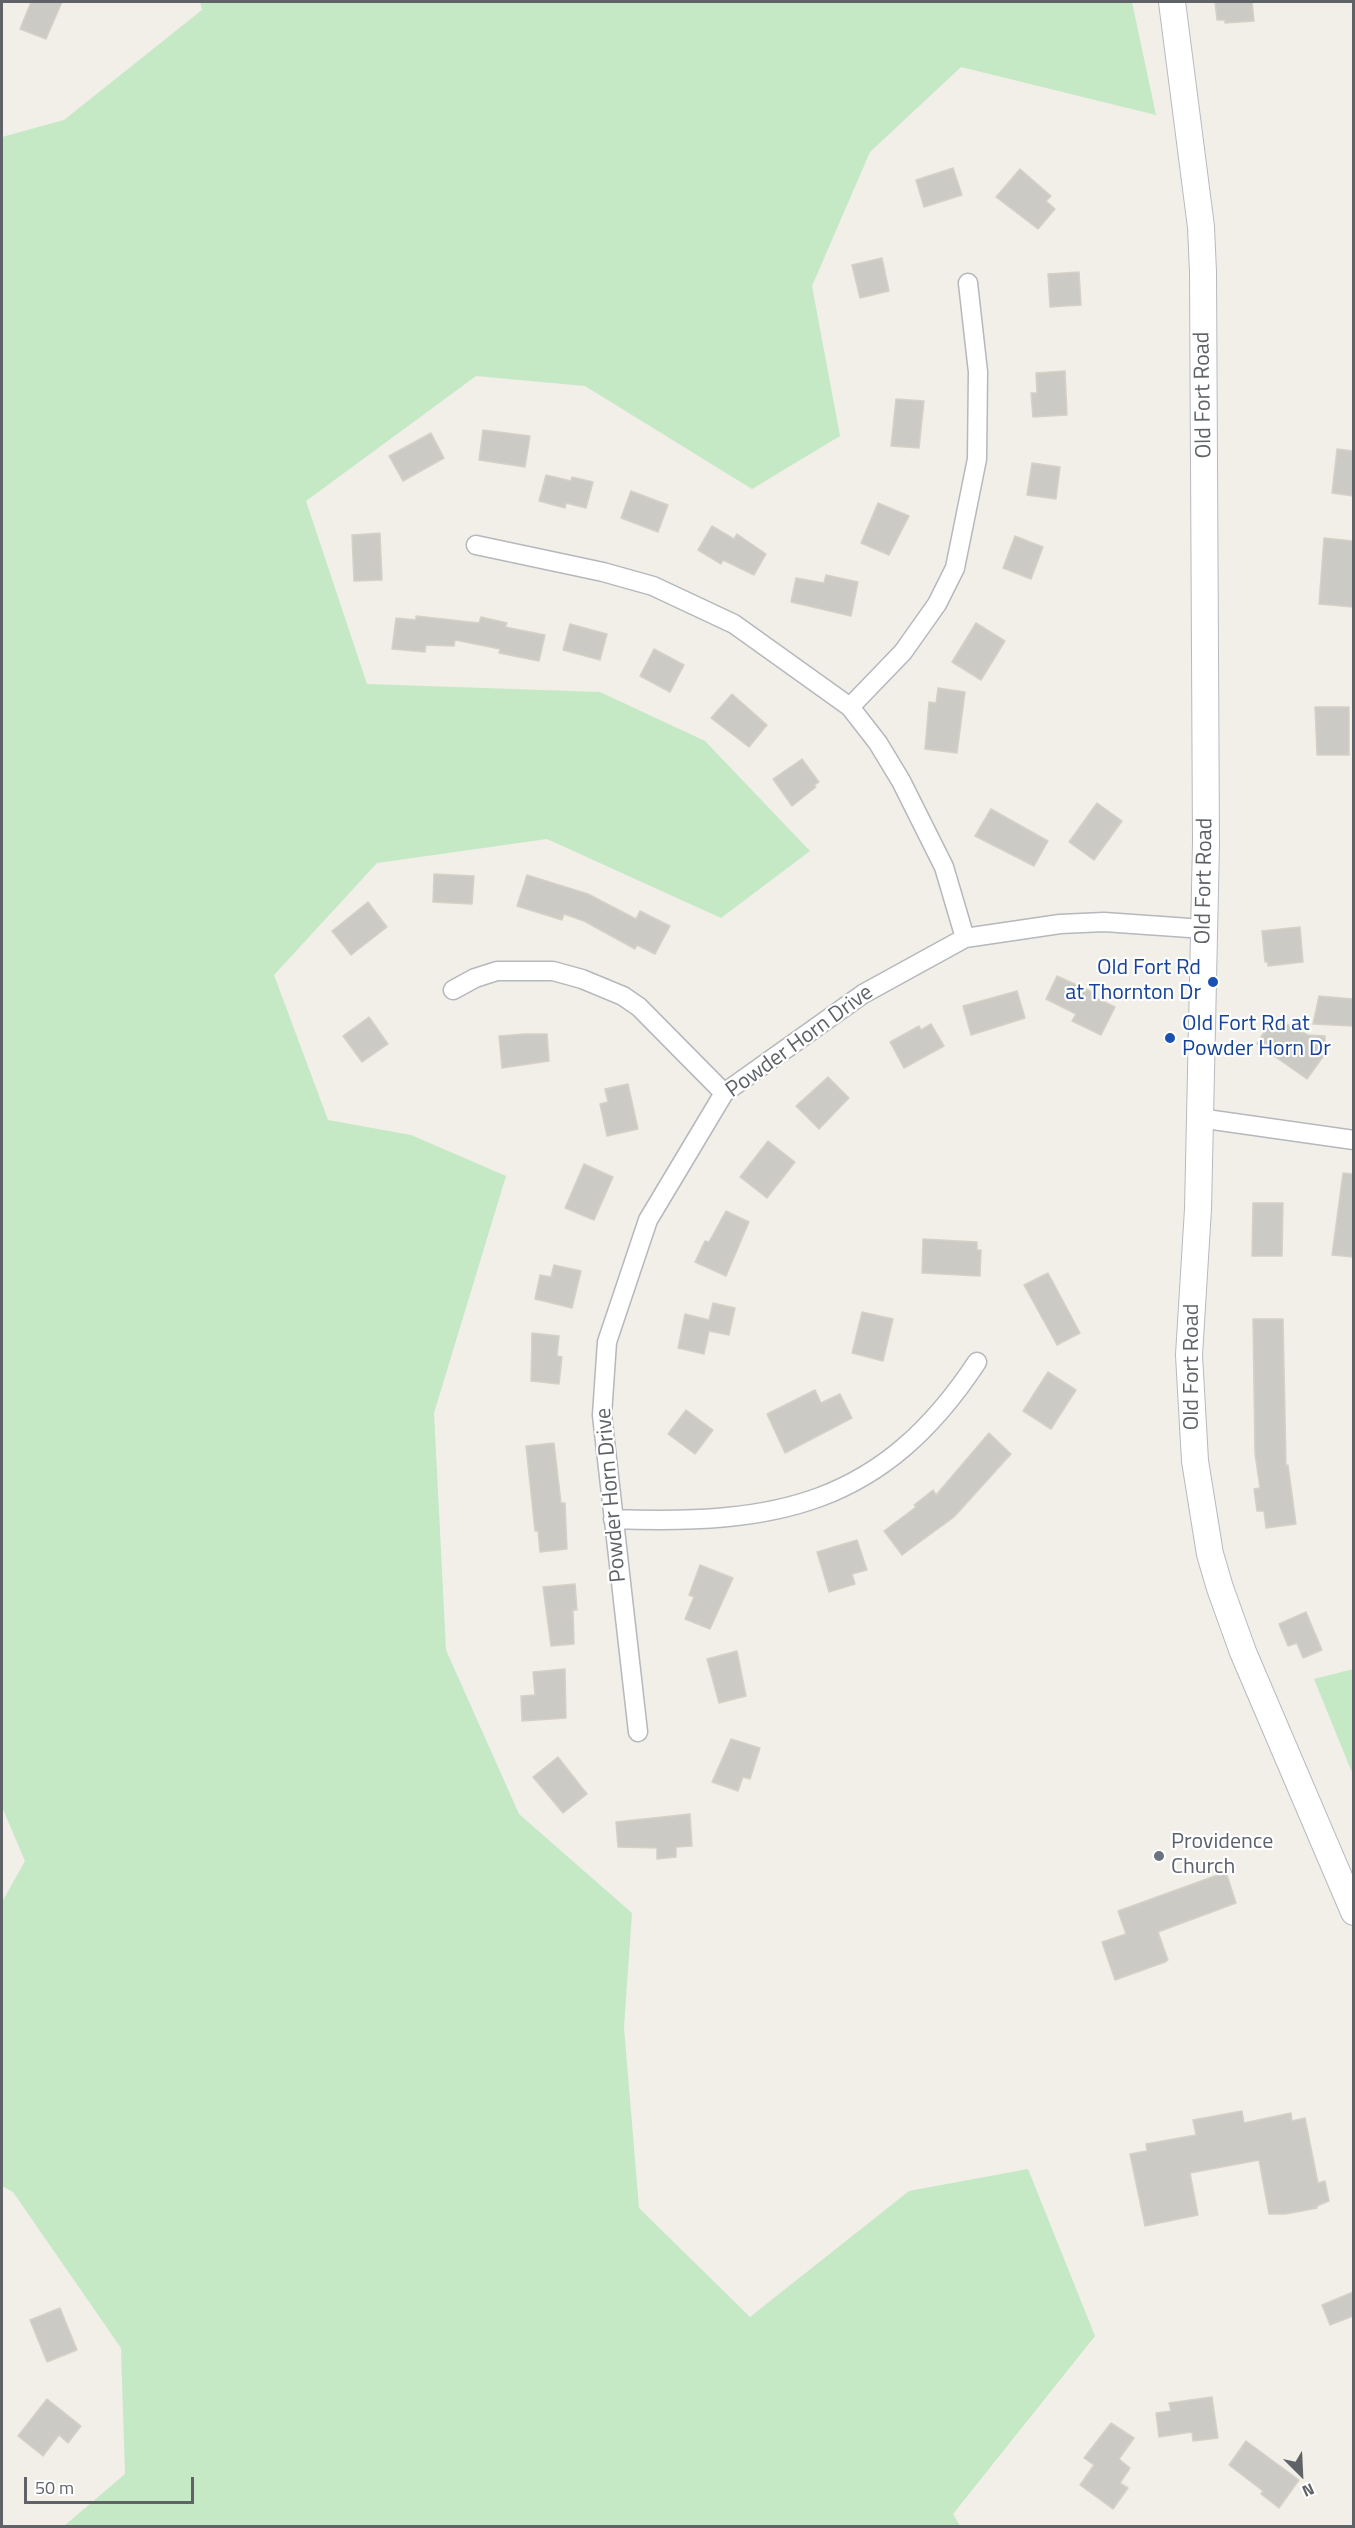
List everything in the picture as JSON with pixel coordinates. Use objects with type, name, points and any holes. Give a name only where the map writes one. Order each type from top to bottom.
[{"type":"main road","name":"Old Fort Road","points":[[1172,2],[1201,227],[1203,272],[1206,800],[1198,1209],[1189,1355],[1194,1461],[1210,1554],[1243,1652],[1353,1912]]},
{"type":"street","points":[[849,707],[903,652],[937,604],[955,568],[977,459],[978,372],[968,283]]},
{"type":"street","points":[[476,545],[583,567],[653,586],[734,624],[849,707],[878,744],[901,781],[944,867],[965,938]]},
{"type":"street","name":"Powder Horn Drive","points":[[638,1732],[602,1415],[607,1342],[648,1220],[724,1093],[863,994],[965,938],[1060,924],[1104,922],[1204,929]]},
{"type":"street","points":[[453,990],[475,978],[497,971],[553,971],[582,979],[623,996],[639,1007],[666,1037],[724,1093]]},
{"type":"street","points":[[1199,1118],[1353,1140]]},
{"type":"street","points":[[613,1520],[676,1522],[723,1519],[791,1506],[835,1491],[874,1471],[922,1433],[951,1401],[977,1362]]},
{"type":"green space","points":[[200,2],[1132,2],[1156,115],[961,67],[870,152],[812,286],[840,436],[752,489],[585,386],[476,376],[306,501],[367,684],[600,692],[705,741],[810,851],[721,918],[547,839],[377,863],[274,975],[328,1120],[411,1135],[506,1176],[434,1413],[446,1650],[519,1814],[632,1913],[624,2027],[639,2208],[750,2317],[909,2191],[1028,2169],[1095,2336],[953,2514],[960,2526],[64,2526],[125,2474],[121,2348],[13,2192],[2,2186],[2,1902],[25,1861],[2,1807],[2,137],[64,120],[202,10]]},
{"type":"green space","points":[[1354,1669],[1353,1775],[1314,1679]]},
{"type":"building","points":[[31,2],[62,2],[46,39],[20,29]]},
{"type":"building","points":[[1215,2],[1252,2],[1254,21],[1225,23],[1225,20],[1217,20]]},
{"type":"building","points":[[953,168],[962,195],[924,207],[916,180]]},
{"type":"building","points":[[1020,169],[1051,196],[1046,201],[1055,209],[1038,229],[996,197]]},
{"type":"building","points":[[882,258],[889,291],[860,298],[852,265]]},
{"type":"building","points":[[1079,272],[1081,305],[1050,307],[1048,274]]},
{"type":"building","points":[[1065,371],[1067,415],[1033,417],[1031,393],[1037,393],[1036,373]]},
{"type":"building","points":[[896,399],[924,401],[919,448],[891,446]]},
{"type":"building","points":[[483,430],[530,436],[525,467],[479,460]]},
{"type":"building","points":[[431,433],[444,458],[403,481],[389,456]]},
{"type":"building","points":[[1337,449],[1353,451],[1353,496],[1332,493]]},
{"type":"building","points":[[1032,463],[1060,467],[1056,499],[1027,495]]},
{"type":"building","points":[[546,475],[571,481],[572,477],[593,482],[586,508],[566,503],[565,508],[539,501]]},
{"type":"building","points":[[631,491],[668,505],[658,532],[621,518]]},
{"type":"building","points":[[878,503],[909,516],[889,555],[861,543]]},
{"type":"building","points":[[712,526],[734,539],[737,534],[766,554],[754,575],[723,560],[721,564],[698,550]]},
{"type":"building","points":[[380,533],[382,580],[354,581],[352,535]]},
{"type":"building","points":[[1015,536],[1043,547],[1031,579],[1003,568]]},
{"type":"building","points":[[1324,538],[1353,541],[1353,607],[1319,604]]},
{"type":"building","points":[[826,575],[858,582],[851,616],[791,602],[796,578],[824,583]]},
{"type":"building","points":[[416,616],[479,623],[481,617],[507,623],[505,627],[545,635],[539,661],[499,653],[500,649],[455,640],[454,646],[426,645],[425,652],[392,649],[396,618],[416,620]]},
{"type":"building","points":[[976,623],[1005,641],[981,680],[952,662]]},
{"type":"building","points":[[570,624],[607,634],[600,660],[563,650]]},
{"type":"building","points":[[654,649],[684,665],[670,692],[640,676]]},
{"type":"building","points":[[938,688],[965,692],[957,753],[925,749],[929,702],[936,703]]},
{"type":"building","points":[[732,694],[767,725],[749,747],[711,718]]},
{"type":"building","points":[[1315,707],[1349,707],[1349,755],[1317,755]]},
{"type":"building","points":[[802,759],[819,782],[792,806],[773,779]]},
{"type":"building","points":[[1097,803],[1122,821],[1094,860],[1069,842]]},
{"type":"building","points":[[991,809],[1048,841],[1034,866],[975,836]]},
{"type":"building","points":[[434,874],[474,876],[472,904],[433,902]]},
{"type":"building","points":[[527,875],[588,894],[636,919],[640,911],[670,926],[655,954],[637,945],[635,949],[584,921],[564,914],[562,920],[517,906]]},
{"type":"building","points":[[368,902],[387,927],[351,955],[332,931]]},
{"type":"building","points":[[1300,927],[1303,962],[1268,966],[1268,962],[1265,962],[1262,931]]},
{"type":"building","points":[[1057,976],[1097,994],[1096,998],[1115,1007],[1101,1035],[1072,1021],[1076,1014],[1046,999]]},
{"type":"building","points":[[1017,991],[1025,1018],[971,1035],[963,1006]]},
{"type":"building","points":[[1319,996],[1353,999],[1353,1026],[1313,1024]]},
{"type":"building","points":[[369,1017],[388,1044],[362,1062],[343,1036]]},
{"type":"building","points":[[1273,1017],[1308,1035],[1325,1036],[1325,1054],[1307,1079],[1257,1044]]},
{"type":"building","points":[[931,1024],[944,1046],[904,1068],[890,1042],[919,1026],[921,1030]]},
{"type":"building","points":[[547,1034],[549,1061],[502,1068],[499,1036]]},
{"type":"building","points":[[828,1077],[849,1098],[819,1129],[796,1106]]},
{"type":"building","points":[[628,1084],[638,1129],[607,1136],[600,1104],[608,1102],[605,1089]]},
{"type":"building","points":[[768,1141],[795,1162],[767,1198],[740,1177]]},
{"type":"building","points":[[584,1164],[613,1177],[594,1220],[565,1208]]},
{"type":"building","points":[[1343,1173],[1353,1174],[1353,1257],[1332,1255]]},
{"type":"building","points":[[1253,1203],[1283,1203],[1282,1256],[1252,1256]]},
{"type":"building","points":[[726,1211],[749,1222],[726,1276],[695,1262],[705,1241],[709,1242]]},
{"type":"building","points":[[923,1239],[977,1242],[977,1250],[981,1250],[980,1276],[922,1273]]},
{"type":"building","points":[[554,1265],[581,1271],[572,1308],[535,1299],[540,1275],[551,1277]]},
{"type":"building","points":[[1048,1273],[1080,1333],[1057,1345],[1024,1285]]},
{"type":"building","points":[[713,1303],[735,1308],[729,1335],[709,1331],[704,1354],[678,1348],[685,1314],[709,1320]]},
{"type":"building","points":[[862,1312],[893,1319],[883,1361],[852,1353]]},
{"type":"building","points":[[1253,1319],[1283,1319],[1286,1466],[1288,1465],[1296,1524],[1266,1528],[1264,1511],[1257,1511],[1254,1489],[1260,1488],[1255,1454]]},
{"type":"building","points":[[532,1333],[559,1336],[557,1356],[562,1357],[559,1384],[531,1381]]},
{"type":"building","points":[[1048,1372],[1076,1390],[1051,1429],[1023,1411]]},
{"type":"building","points":[[815,1390],[821,1403],[840,1394],[852,1418],[785,1453],[767,1414]]},
{"type":"building","points":[[686,1410],[713,1430],[695,1454],[668,1434]]},
{"type":"building","points":[[989,1433],[1011,1454],[954,1517],[902,1555],[884,1531],[916,1507],[914,1505],[933,1490],[936,1495]]},
{"type":"building","points":[[554,1443],[561,1503],[565,1503],[567,1549],[540,1552],[538,1531],[535,1531],[526,1446]]},
{"type":"building","points":[[857,1540],[867,1570],[852,1574],[855,1584],[829,1592],[817,1552]]},
{"type":"building","points":[[700,1565],[733,1578],[710,1629],[685,1619],[694,1597],[689,1595]]},
{"type":"building","points":[[575,1584],[577,1610],[573,1610],[574,1644],[551,1646],[543,1587]]},
{"type":"building","points":[[1306,1612],[1322,1650],[1303,1658],[1297,1643],[1288,1646],[1279,1624]]},
{"type":"building","points":[[737,1651],[746,1696],[719,1703],[707,1659]]},
{"type":"building","points":[[565,1669],[566,1718],[522,1721],[521,1696],[535,1695],[533,1672]]},
{"type":"building","points":[[731,1739],[760,1748],[750,1779],[743,1777],[738,1791],[712,1782]]},
{"type":"building","points":[[558,1757],[587,1794],[563,1813],[533,1777]]},
{"type":"building","points":[[690,1814],[692,1846],[676,1847],[676,1857],[657,1859],[657,1848],[618,1847],[616,1822]]},
{"type":"building","points":[[1226,1872],[1236,1903],[1158,1932],[1168,1960],[1115,1980],[1102,1942],[1126,1934],[1118,1911]]},
{"type":"building","points":[[1242,2111],[1244,2123],[1291,2113],[1292,2121],[1305,2118],[1318,2183],[1325,2181],[1329,2201],[1317,2208],[1286,2214],[1269,2214],[1259,2160],[1190,2173],[1198,2215],[1145,2226],[1130,2154],[1147,2151],[1146,2144],[1196,2135],[1193,2120]]},
{"type":"building","points":[[1353,2292],[1353,2316],[1330,2325],[1322,2305]]},
{"type":"building","points":[[60,2308],[77,2350],[47,2362],[30,2320]]},
{"type":"building","points":[[1212,2397],[1218,2438],[1193,2441],[1192,2432],[1159,2437],[1156,2413],[1171,2411],[1169,2403]]},
{"type":"building","points":[[47,2399],[81,2426],[68,2443],[59,2435],[43,2456],[18,2436]]},
{"type":"building","points":[[1111,2423],[1134,2438],[1119,2459],[1130,2468],[1120,2483],[1128,2488],[1113,2509],[1080,2485],[1094,2465],[1084,2458]]},
{"type":"building","points":[[1246,2441],[1299,2480],[1279,2508],[1261,2494],[1263,2491],[1229,2465]]},
{"type":"place","name":"Old Fort Rd at Thornton Dr","points":[[1213,982]]},
{"type":"place","name":"Old Fort Rd at Powder Horn Dr","points":[[1170,1038]]},
{"type":"place","name":"Providence Church","points":[[1159,1856]]}]
